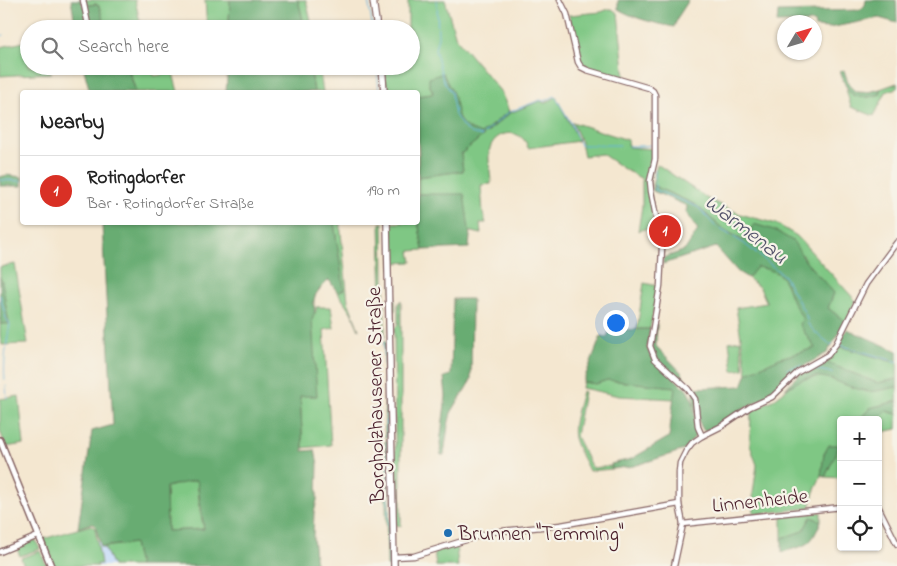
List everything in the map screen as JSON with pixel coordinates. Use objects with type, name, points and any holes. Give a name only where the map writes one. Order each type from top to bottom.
[{"type":"main road","points":[[373,0],[376,20]]},
{"type":"main road","points":[[383,75],[384,90]]},
{"type":"main road","name":"Borgholzhausener Straße","points":[[387,225],[394,566]]},
{"type":"street","points":[[84,0],[87,20]]},
{"type":"street","points":[[560,0],[567,14],[578,62],[581,67],[649,88],[655,96],[655,159],[650,181],[662,248],[660,286],[650,346],[655,359],[688,389],[692,395],[696,405],[698,427],[702,436]]},
{"type":"street","points":[[674,566],[683,524],[679,504],[679,472],[680,463],[686,451],[702,436],[722,426],[750,407],[772,397],[798,372],[828,355],[836,344],[866,284],[897,242]]},
{"type":"street","points":[[0,440],[50,566]]},
{"type":"street","points":[[394,557],[414,556],[492,532],[561,525],[679,504]]},
{"type":"street","name":"Linnenheide","points":[[683,524],[837,507]]},
{"type":"street","points":[[882,514],[897,544]]},
{"type":"street","points":[[0,552],[39,538]]},
{"type":"shaded area","points":[[97,538],[101,547],[104,547],[113,566],[98,566],[97,564],[101,563]]},
{"type":"green space","points":[[71,0],[81,0],[83,6],[96,4],[99,6],[103,20],[74,20]]},
{"type":"green space","points":[[85,0],[135,0],[140,20],[103,20],[99,6],[96,4],[86,5]]},
{"type":"green space","points":[[205,0],[230,0],[229,20],[206,20]]},
{"type":"green space","points":[[230,0],[298,0],[303,20],[229,20]]},
{"type":"green space","points":[[298,0],[306,0],[311,20],[303,20]]},
{"type":"green space","points":[[408,0],[445,0],[456,38],[501,92],[509,111],[481,134],[470,130],[462,124],[443,73],[429,84],[433,92],[432,94],[420,96],[420,90],[387,90],[385,75],[420,75],[420,20],[408,20]]},
{"type":"green space","points":[[618,0],[689,0],[674,27],[645,20],[624,12],[618,9]]},
{"type":"green space","points":[[866,0],[896,0],[897,23],[879,18],[829,28],[822,28],[822,15],[778,15],[778,12],[860,10],[865,5]]},
{"type":"green space","points":[[609,9],[618,13],[625,78],[588,69],[580,61],[569,15],[601,12]]},
{"type":"green space","points":[[20,43],[20,75],[0,76],[0,47]]},
{"type":"green space","points":[[844,70],[849,84],[855,91],[865,92],[880,89],[881,94],[864,97],[853,95],[846,86],[840,71]]},
{"type":"green space","points":[[443,73],[455,99],[461,122],[481,134],[509,111],[510,113],[461,154],[463,171],[420,177],[420,96],[432,94],[429,78]]},
{"type":"green space","points":[[85,75],[130,75],[135,90],[89,90]]},
{"type":"green space","points":[[131,75],[174,75],[177,90],[135,90]]},
{"type":"green space","points":[[227,75],[311,75],[314,90],[226,90]]},
{"type":"green space","points":[[311,75],[320,75],[323,90],[314,90]]},
{"type":"green space","points":[[897,83],[897,88],[886,92],[874,116],[851,107],[846,89],[854,95],[867,97],[881,94],[880,89]]},
{"type":"green space","points":[[556,97],[579,141],[528,148],[525,141],[515,134],[503,134],[498,137],[493,142],[489,152],[491,184],[481,185],[483,213],[486,223],[480,223],[481,234],[468,231],[464,195],[420,194],[420,177],[463,171],[461,154],[510,113],[540,101],[545,103]]},
{"type":"green space","points":[[572,122],[628,140],[628,147],[652,149],[649,181],[653,227],[638,231],[642,206],[642,179],[602,154],[584,156],[580,139]]},
{"type":"green space","points":[[657,164],[708,199],[740,214],[777,224],[797,236],[856,301],[846,322],[828,308],[834,293],[806,262],[803,255],[744,241],[722,228],[696,205],[652,185]]},
{"type":"green space","points":[[7,175],[20,177],[20,186],[0,186],[0,177]]},
{"type":"green space","points":[[652,185],[696,205],[722,228],[743,241],[754,224],[774,230],[793,241],[806,262],[834,293],[828,308],[846,322],[827,353],[797,370],[771,395],[749,406],[720,425],[704,431],[696,411],[695,388],[742,386],[747,373],[780,358],[815,348],[799,324],[803,319],[786,284],[777,273],[757,267],[748,278],[738,272],[716,247],[663,264],[663,258],[685,250],[698,230],[686,212],[687,206],[653,191]]},
{"type":"green space","points":[[420,194],[464,194],[470,236],[469,248],[423,250],[419,225]]},
{"type":"green space","points":[[102,225],[334,225],[344,289],[338,293],[329,280],[316,294],[315,311],[312,320],[317,396],[300,396],[303,451],[315,450],[318,464],[313,537],[316,566],[139,566],[134,543],[101,547],[95,525],[92,523],[78,528],[92,431],[113,425]],"holes":[[[197,480],[204,529],[167,531],[166,487]]]},
{"type":"green space","points":[[334,225],[340,225],[348,301],[359,330],[351,312],[338,293],[344,289]]},
{"type":"green space","points":[[380,225],[383,225],[385,337],[383,338]]},
{"type":"green space","points":[[391,225],[419,225],[423,250],[410,251],[412,262],[394,263],[395,310],[392,312]]},
{"type":"green space","points":[[15,264],[28,344],[2,345],[0,324],[9,323],[0,277],[0,267]]},
{"type":"green space","points":[[757,267],[777,273],[783,279],[803,319],[799,324],[815,348],[780,358],[747,373],[736,308],[767,303],[760,288],[748,278]]},
{"type":"green space","points":[[0,277],[2,281],[9,324],[0,324]]},
{"type":"green space","points":[[644,283],[658,286],[650,329],[637,329]]},
{"type":"green space","points":[[453,299],[472,299],[471,380],[451,413],[444,455],[441,455],[440,443],[446,396],[444,377],[451,375]]},
{"type":"green space","points":[[401,300],[401,526],[396,525],[394,329],[398,324],[398,304]]},
{"type":"green space","points":[[316,307],[331,307],[334,328],[324,330],[331,445],[303,448],[300,395],[316,396],[312,319]]},
{"type":"green space","points":[[655,324],[657,324],[656,346],[682,373],[689,388],[656,358],[651,346]]},
{"type":"green space","points":[[650,329],[647,347],[650,355],[687,390],[693,401],[697,434],[684,450],[634,466],[612,469],[611,464],[631,459],[669,437],[675,387],[607,380],[596,384],[583,382],[601,336],[607,337],[610,330]]},
{"type":"green space","points":[[847,329],[897,351],[897,363],[838,346]]},
{"type":"green space","points":[[740,340],[744,369],[733,371],[729,342]]},
{"type":"green space","points":[[384,341],[386,341],[388,437],[385,438]]},
{"type":"green space","points":[[838,346],[897,363],[897,379],[877,383],[823,361]]},
{"type":"green space","points":[[823,361],[877,383],[897,379],[897,387],[866,391],[827,378],[818,377],[798,382],[785,389],[800,373]]},
{"type":"green space","points":[[823,376],[868,392],[897,387],[897,401],[870,408],[863,416],[837,416],[837,446],[829,446],[824,454],[821,476],[810,508],[754,514],[753,493],[757,465],[750,445],[751,410],[773,400],[799,380]]},
{"type":"green space","points":[[607,380],[675,387],[674,399],[619,396],[582,388],[583,382],[596,384]]},
{"type":"green space","points":[[582,391],[584,392],[576,436],[592,468],[611,466],[612,469],[589,471],[575,442],[573,433]]},
{"type":"green space","points":[[19,396],[24,444],[6,447],[0,431],[0,399]]},
{"type":"green space","points":[[897,401],[897,414],[886,411],[882,416],[863,416],[870,408]]},
{"type":"green space","points":[[885,411],[897,414],[897,429],[882,432],[881,416]]},
{"type":"green space","points":[[385,441],[388,441],[390,566],[387,566]]},
{"type":"green space","points":[[829,445],[837,445],[837,452],[825,477],[821,476],[824,454]]},
{"type":"green space","points":[[837,450],[837,478],[825,477]]},
{"type":"green space","points":[[197,479],[204,529],[167,531],[166,487]]},
{"type":"green space","points":[[821,512],[821,521],[811,517],[803,531],[782,538],[782,517]]},
{"type":"green space","points":[[811,517],[821,521],[811,540],[803,546],[782,552],[782,538],[803,531]]},
{"type":"green space","points":[[91,525],[95,528],[101,564],[97,564],[98,566],[54,566],[43,539]]},
{"type":"green space","points":[[34,540],[40,549],[20,556],[16,547]]},
{"type":"green space","points":[[134,543],[139,566],[113,566],[104,547]]},
{"type":"green space","points":[[456,545],[458,566],[436,566],[434,552]]},
{"type":"green space","points":[[40,551],[47,566],[24,566],[21,558]]},
{"type":"waterway","points":[[368,0],[371,20]]},
{"type":"waterway","name":"Warmenau","points":[[437,0],[438,37],[435,49],[443,80],[451,92],[455,115],[463,127],[471,133],[481,136],[509,112],[555,96],[571,123],[580,145],[620,145]]},
{"type":"waterway","points":[[0,36],[4,35]]},
{"type":"waterway","points":[[378,75],[379,90]]},
{"type":"waterway","name":"Warmenau","points":[[628,146],[653,146]]},
{"type":"waterway","name":"Warmenau","points":[[655,170],[655,190],[698,207],[715,226],[742,242],[770,264],[784,276],[806,315],[808,324],[831,345],[834,342]]},
{"type":"waterway","points":[[0,180],[20,181]]},
{"type":"waterway","points":[[0,295],[6,318],[10,324],[5,359],[5,380]]},
{"type":"waterway","points":[[384,342],[387,437]]},
{"type":"waterway","name":"Warmenau","points":[[840,345],[897,362]]},
{"type":"waterway","points":[[787,369],[802,365]]},
{"type":"waterway","points":[[810,368],[833,373]]},
{"type":"waterway","points":[[6,386],[7,398]]},
{"type":"waterway","points":[[387,442],[389,566]]},
{"type":"place","name":"Rotingdorfer","points":[[665,231]]},
{"type":"place","name":"Brunnen \"Temming\"","points":[[448,533]]}]
